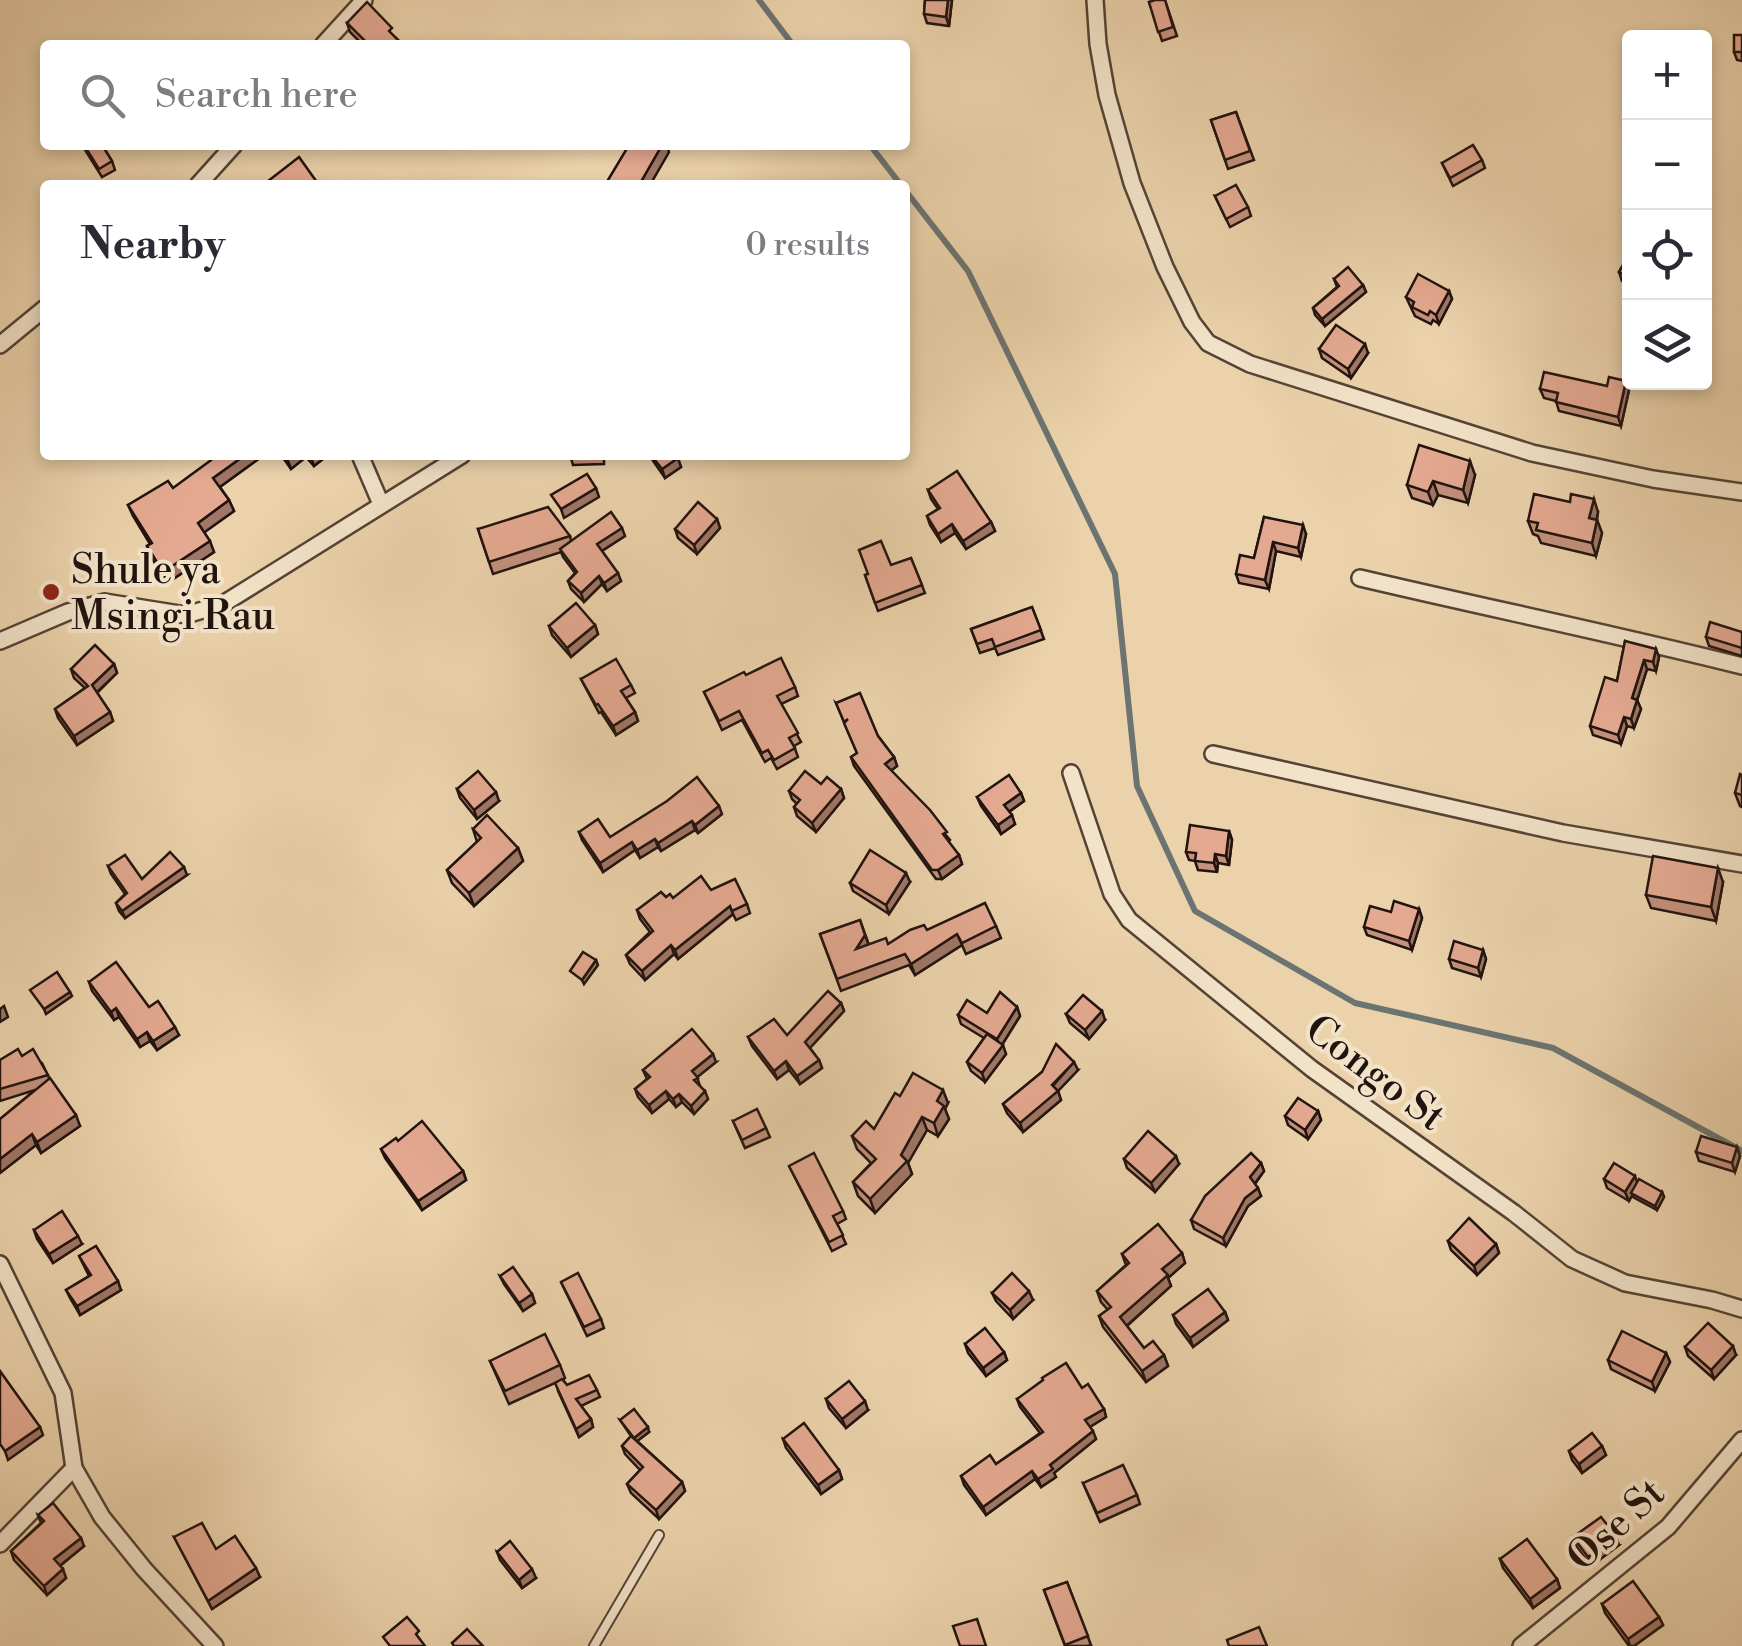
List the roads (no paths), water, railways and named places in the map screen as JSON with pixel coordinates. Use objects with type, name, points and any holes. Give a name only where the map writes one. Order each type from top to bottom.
[{"type":"street","points":[[328,40],[364,0]]},
{"type":"street","points":[[1095,0],[1107,95],[1132,183],[1165,267],[1192,322],[1208,343],[1250,364],[1532,453],[1654,479],[1742,492]]},
{"type":"street","points":[[205,180],[230,150]]},
{"type":"street","points":[[0,345],[40,312]]},
{"type":"street","points":[[362,460],[381,504]]},
{"type":"street","points":[[0,641],[68,612],[105,602],[186,615],[223,604],[454,460]]},
{"type":"street","points":[[1360,578],[1742,666]]},
{"type":"street","points":[[1213,754],[1563,833],[1742,864]]},
{"type":"street","name":"Congo St","points":[[1071,773],[1112,894],[1129,920],[1312,1068],[1572,1258],[1625,1282],[1742,1309]]},
{"type":"street","points":[[0,1264],[63,1394],[74,1468],[102,1517],[215,1646]]},
{"type":"street","name":"Ose St","points":[[1522,1646],[1668,1527],[1742,1440]]},
{"type":"street","points":[[0,1544],[74,1468]]},
{"type":"lane","points":[[594,1646],[659,1535]]},
{"type":"waterway","points":[[759,0],[789,40]]},
{"type":"waterway","points":[[874,150],[897,180]]},
{"type":"waterway","points":[[910,196],[968,271],[1115,574],[1137,786],[1195,911],[1355,1003],[1553,1048],[1742,1151]]},
{"type":"place","name":"Shule ya Msingi Rau","points":[[51,592]]}]
